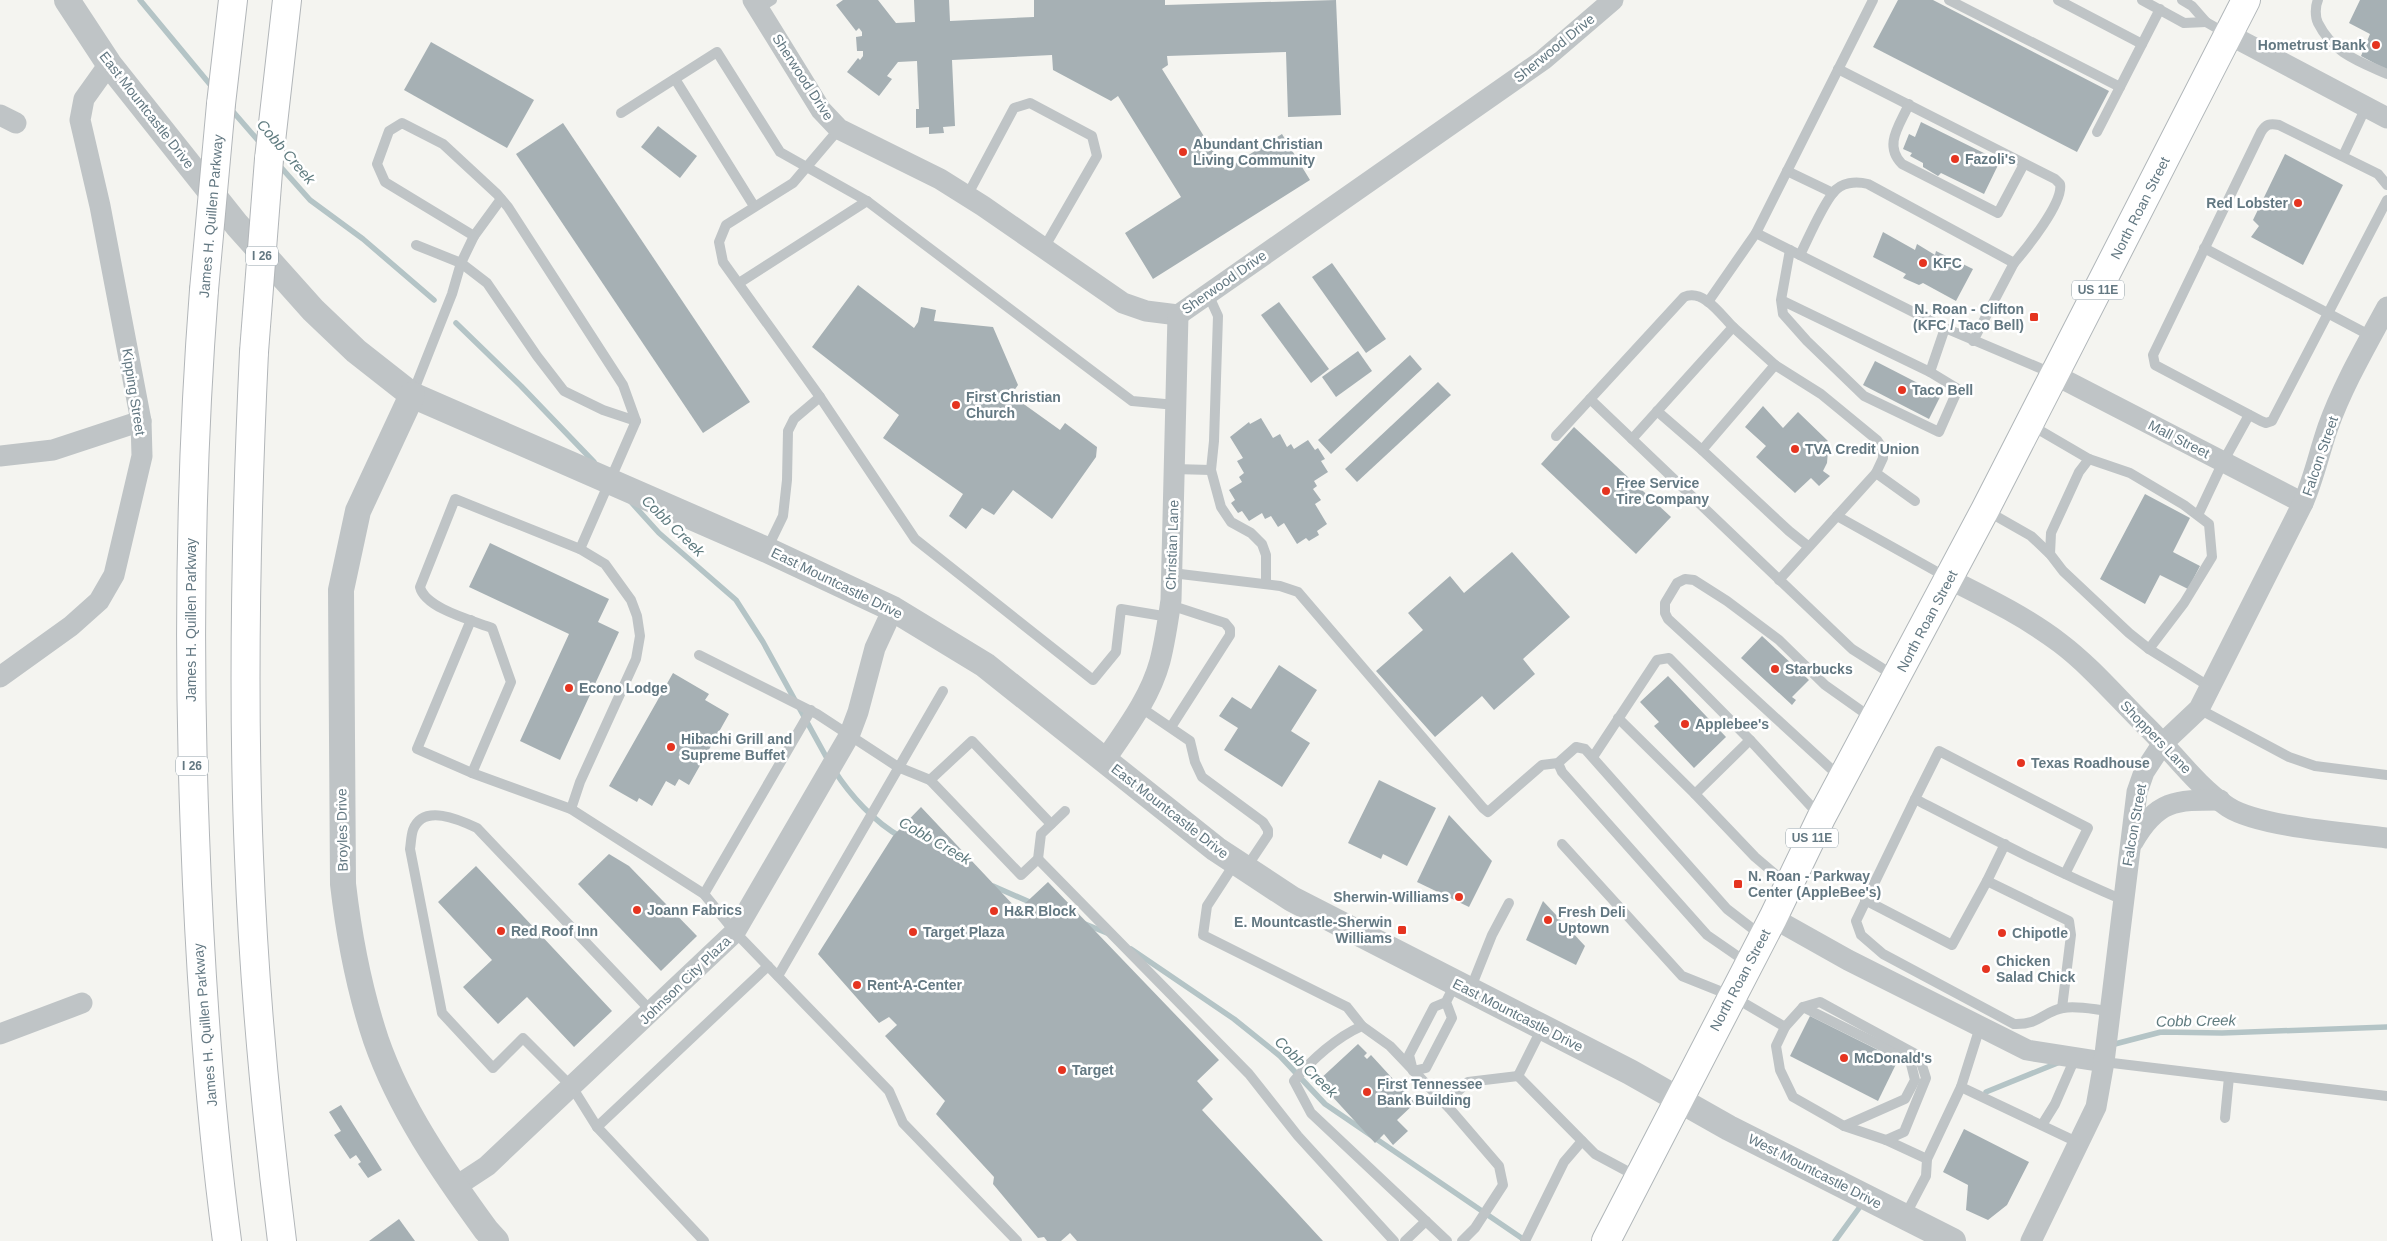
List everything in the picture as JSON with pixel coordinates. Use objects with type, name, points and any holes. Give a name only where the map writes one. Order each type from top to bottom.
[{"type":"main road","name":"James H. Quillen Parkway","points":[[227,1241],[209,1080],[202,991],[192,756],[192,498],[196,386],[221,104],[233,0]]},
{"type":"main road","name":"I 26","points":[[282,1241],[258,1013],[249,857],[245,691],[247,523],[254,352],[269,160],[287,0]]},
{"type":"main road","name":"North Roan Street","points":[[1606,1241],[1768,927],[1821,818],[1897,678],[2055,375],[2217,28],[2246,0]]},
{"type":"street","name":"East Mountcastle Drive","points":[[67,0],[109,64],[238,225],[313,310],[356,352],[412,395],[767,550],[893,609],[984,665],[1209,844],[1292,899],[1457,992],[1542,1027],[1679,1098]]},
{"type":"street","name":"Sherwood Drive","points":[[761,3],[821,110],[839,129],[940,179],[1123,303],[1146,311],[1178,315],[1543,60],[1613,0]]},
{"type":"street","points":[[2217,28],[2387,118]]},
{"type":"street","name":"Kipping Street","points":[[0,677],[71,626],[99,601],[114,574],[142,456],[141,421],[100,206],[80,120],[84,99],[109,64]]},
{"type":"street","name":"Falcon Street","points":[[2031,1241],[2096,1107],[2111,1011],[2137,792],[2144,772],[2163,743],[2199,709],[2254,604],[2303,503],[2313,479],[2328,427],[2371,336],[2387,307]]},
{"type":"street","name":"Christian Lane","points":[[1105,760],[1140,707],[1160,663],[1169,611],[1172,573],[1178,315]]},
{"type":"street","name":"Mall Street","points":[[2055,375],[2303,503]]},
{"type":"street","name":"Broyles Drive","points":[[412,395],[358,511],[341,590],[343,884],[355,958],[376,1040],[411,1115],[430,1150],[486,1230],[496,1241]]},
{"type":"street","points":[[0,456],[53,450],[141,421]]},
{"type":"street","name":"Shoppers Lane","points":[[1949,579],[2028,620],[2062,644],[2193,775],[2228,807],[2249,816],[2311,828],[2387,838]]},
{"type":"street","name":"Johnson City Plaza","points":[[455,1187],[487,1166],[652,1012],[734,932],[849,736],[858,712],[875,648],[893,609]]},
{"type":"street","points":[[2129,849],[2141,828],[2151,816],[2174,802],[2220,800]]},
{"type":"street","points":[[1768,927],[1848,960],[2027,1050],[2104,1062]]},
{"type":"street","points":[[0,1034],[82,1003]]},
{"type":"street","name":"West Mountcastle Drive","points":[[1679,1098],[1729,1128],[1953,1241]]},
{"type":"lane","points":[[1708,302],[1756,233],[1873,0]]},
{"type":"lane","points":[[1949,0],[2120,87]]},
{"type":"lane","points":[[2058,0],[2142,44]]},
{"type":"lane","points":[[2142,0],[2184,23],[2217,28]]},
{"type":"lane","points":[[2182,0],[2192,6],[2217,28]]},
{"type":"lane","points":[[2318,0],[2316,4],[2316,19],[2328,40],[2348,57],[2387,74]]},
{"type":"lane","points":[[2097,132],[2160,9]]},
{"type":"lane","points":[[621,114],[717,52],[780,152],[808,166],[867,201],[1132,401],[1176,405]]},
{"type":"lane","points":[[1838,69],[2055,179],[2060,184],[2061,189],[2037,237],[2014,263],[1973,340]]},
{"type":"lane","points":[[675,79],[754,206]]},
{"type":"lane","points":[[967,196],[1014,108],[1030,103],[1092,136],[1097,156],[1044,248]]},
{"type":"lane","points":[[1910,104],[1892,144],[1895,157],[1902,164],[1998,213],[2024,164]]},
{"type":"lane","points":[[2343,156],[2366,107]]},
{"type":"lane","points":[[474,236],[385,182],[377,164],[389,131],[402,122],[443,144],[501,198],[623,385],[636,422],[608,481],[580,549]]},
{"type":"lane","points":[[2387,185],[2378,174],[2343,156],[2279,125],[2272,123],[2266,125],[2153,355],[2153,360],[2159,369],[2266,423],[2276,417],[2387,200]]},
{"type":"lane","points":[[839,129],[793,183],[726,224],[719,242],[723,262],[820,397],[915,539],[1093,680],[1116,652],[1121,609],[1169,611],[1225,623],[1230,628],[1230,635],[1171,727]]},
{"type":"lane","points":[[1787,171],[1833,193]]},
{"type":"lane","points":[[1800,255],[1833,193],[1848,183],[1858,181],[1868,184],[2014,263]]},
{"type":"lane","points":[[412,395],[452,294],[461,263],[474,236],[501,198]]},
{"type":"lane","points":[[739,283],[867,201]]},
{"type":"lane","points":[[1756,233],[1945,328],[2055,375]]},
{"type":"lane","points":[[416,245],[461,263],[487,283],[537,356],[564,391],[603,410],[636,422]]},
{"type":"lane","points":[[2204,248],[2371,336]]},
{"type":"lane","points":[[1781,300],[1930,372],[1958,389],[1939,432],[1864,396],[1807,341],[1783,314],[1781,300],[1790,250]]},
{"type":"lane","points":[[1208,294],[1218,316],[1214,441],[1210,470],[1221,507],[1231,522],[1251,533],[1262,544],[1266,556],[1266,584]]},
{"type":"lane","points":[[1556,436],[1684,297],[1694,294],[1708,302],[1775,365],[1821,394],[1877,440],[1883,449],[1883,458],[1876,473],[1779,580]]},
{"type":"lane","points":[[1632,439],[1733,327]]},
{"type":"lane","points":[[1930,372],[1945,328]]},
{"type":"lane","points":[[1702,450],[1775,365]]},
{"type":"lane","points":[[767,550],[783,516],[787,480],[788,432],[794,419],[820,397]]},
{"type":"lane","points":[[1590,399],[1852,649],[1897,678]]},
{"type":"lane","points":[[1658,411],[1809,547]]},
{"type":"lane","points":[[2198,515],[2222,462],[2249,415]]},
{"type":"lane","points":[[2029,424],[2089,459],[2130,473],[2198,515],[2209,524],[2212,556],[2184,603],[2149,649]]},
{"type":"lane","points":[[2050,554],[2051,533],[2079,472],[2089,459]]},
{"type":"lane","points":[[1174,469],[1210,470]]},
{"type":"lane","points":[[1876,473],[1915,501]]},
{"type":"lane","points":[[472,773],[511,682],[492,628],[431,603],[422,595],[420,586],[456,499],[580,549],[605,564],[631,600],[637,616],[640,636],[636,659],[580,782],[571,810]]},
{"type":"lane","points":[[1985,510],[2031,536],[2050,554],[2063,571],[2129,633],[2149,649],[2210,687]]},
{"type":"lane","points":[[1837,516],[1949,579]]},
{"type":"lane","points":[[1172,573],[1280,586],[1298,592],[1488,812],[1542,764],[1558,763],[1576,747],[1581,747],[1593,757],[1727,909],[1768,927]]},
{"type":"lane","points":[[1843,780],[1668,619],[1665,613],[1665,603],[1677,583],[1685,579],[1694,580],[1728,601],[1779,640],[1825,685],[1874,720]]},
{"type":"lane","points":[[472,620],[417,749],[472,773],[571,810],[704,894],[734,932],[889,1091],[903,1123],[1017,1241]]},
{"type":"lane","points":[[699,655],[810,710],[898,767],[930,780],[1021,875],[1038,859],[1041,834],[1065,811]]},
{"type":"lane","points":[[1593,757],[1657,660],[1669,658],[1750,740],[1821,818]]},
{"type":"lane","points":[[778,976],[942,691]]},
{"type":"lane","points":[[1140,707],[1190,740],[1195,762],[1202,777],[1262,822],[1268,830],[1268,835],[1207,906],[1203,935],[1347,1007],[1362,1026],[1390,1046],[1445,1103],[1500,1166],[1503,1185],[1475,1228],[1462,1241]]},
{"type":"lane","points":[[2199,709],[2259,743],[2315,766],[2387,775]]},
{"type":"lane","points":[[704,894],[810,710]]},
{"type":"lane","points":[[1618,718],[1755,857],[1789,885]]},
{"type":"lane","points":[[1695,794],[1750,740]]},
{"type":"lane","points":[[930,780],[972,741],[1050,824]]},
{"type":"lane","points":[[2065,874],[2088,828],[1939,751],[1856,921],[1861,936],[1883,954],[2014,1024],[2038,1021],[2062,1008],[2111,1011]]},
{"type":"lane","points":[[1558,763],[1562,772],[1707,935],[1749,964]]},
{"type":"lane","points":[[1915,799],[2065,874],[2123,900]]},
{"type":"lane","points":[[652,1012],[476,828],[454,818],[433,815],[421,820],[414,828],[410,849],[442,1013],[493,1068],[523,1038],[572,1087],[597,1127],[704,1241]]},
{"type":"lane","points":[[1562,844],[1682,976],[1732,996],[1785,1027]]},
{"type":"lane","points":[[1865,900],[1952,944],[2005,844]]},
{"type":"lane","points":[[1038,859],[1249,1074],[1298,1136],[1394,1241]]},
{"type":"lane","points":[[1986,881],[2069,921],[2071,935],[2062,1008]]},
{"type":"lane","points":[[1413,1071],[1426,1068],[1452,1018],[1457,992],[1509,903]]},
{"type":"lane","points":[[597,1127],[768,966]]},
{"type":"lane","points":[[1413,1071],[1409,1055],[1434,1007],[1457,992]]},
{"type":"lane","points":[[1886,1140],[1904,1132],[1926,1078],[1919,1056],[1820,1002],[1803,1007],[1785,1027],[1776,1046],[1780,1070],[1793,1097],[1844,1126],[1886,1140],[1927,1159]]},
{"type":"lane","points":[[1803,1007],[1910,1060],[1915,1080],[1905,1099],[1844,1126]]},
{"type":"lane","points":[[1362,1026],[1346,1033],[1303,1070],[1294,1081],[1311,1113],[1447,1241]]},
{"type":"lane","points":[[1518,1076],[1542,1027]]},
{"type":"lane","points":[[1905,1216],[1926,1176],[1927,1159],[1961,1087],[1980,1027]]},
{"type":"lane","points":[[2042,1125],[2055,1104],[2075,1058]]},
{"type":"lane","points":[[2104,1062],[2387,1096]]},
{"type":"lane","points":[[1445,1103],[1468,1082],[1518,1076]]},
{"type":"lane","points":[[1518,1076],[1595,1154],[1639,1177]]},
{"type":"lane","points":[[2225,1118],[2229,1077]]},
{"type":"lane","points":[[1961,1087],[2078,1143]]},
{"type":"lane","points":[[1525,1241],[1564,1162],[1582,1141]]},
{"type":"lane","points":[[1405,1241],[1426,1221]]},
{"type":"building","name":"Abundant Christian Living Community","points":[[843,0],[878,0],[896,23],[915,22],[914,0],[949,0],[950,21],[1034,17],[1034,0],[1165,0],[1165,5],[1336,0],[1341,115],[1288,117],[1286,52],[1167,56],[1168,65],[1162,69],[1225,170],[1282,134],[1310,180],[1153,279],[1125,233],[1181,197],[1118,96],[1111,101],[1053,70],[1052,55],[952,60],[955,126],[943,127],[944,133],[929,134],[929,127],[916,128],[916,109],[919,109],[917,61],[898,62],[887,76],[892,79],[879,96],[847,72],[858,58],[860,60],[863,56],[863,51],[857,51],[856,37],[862,36],[862,32],[859,28],[856,31],[836,5]]},
{"type":"building","points":[[1898,0],[1933,0],[2109,91],[2077,152],[1873,47]]},
{"type":"building","name":"Hometrust Bank","points":[[2360,0],[2387,0],[2387,70],[2361,56],[2370,34],[2349,23]]},
{"type":"building","points":[[431,42],[534,100],[507,148],[404,90]]},
{"type":"building","name":"Fazoli's","points":[[1921,122],[2000,161],[1984,194],[1941,173],[1938,176],[1923,167],[1923,163],[1910,156],[1912,153],[1903,149],[1909,134],[1915,137]]},
{"type":"building","points":[[563,123],[750,402],[703,433],[516,154]]},
{"type":"building","points":[[658,126],[697,156],[680,178],[641,147]]},
{"type":"building","name":"Red Lobster","points":[[2285,154],[2343,185],[2303,265],[2251,237],[2259,226],[2253,220]]},
{"type":"building","name":"KFC","points":[[1883,232],[1915,250],[1917,244],[1935,255],[1936,251],[1973,269],[1956,301],[1923,283],[1919,285],[1903,278],[1906,274],[1873,257]]},
{"type":"building","points":[[1332,263],[1386,339],[1366,353],[1312,277]]},
{"type":"building","name":"First Christian Church","points":[[858,285],[914,328],[918,322],[921,307],[936,310],[934,321],[993,327],[1018,385],[1011,395],[1060,430],[1065,423],[1097,447],[1096,457],[1052,519],[1013,490],[994,515],[982,508],[966,529],[949,516],[963,494],[883,438],[899,415],[812,347]]},
{"type":"building","points":[[1279,302],[1329,369],[1311,383],[1261,315]]},
{"type":"building","points":[[1358,351],[1372,371],[1336,397],[1322,377]]},
{"type":"building","points":[[1410,355],[1422,369],[1331,454],[1318,440]]},
{"type":"building","name":"Taco Bell","points":[[1875,361],[1941,395],[1929,419],[1863,385]]},
{"type":"building","points":[[1438,382],[1451,395],[1357,482],[1345,469]]},
{"type":"building","name":"TVA Credit Union","points":[[1763,406],[1783,428],[1798,412],[1828,441],[1822,446],[1828,451],[1827,463],[1823,471],[1830,476],[1819,486],[1811,478],[1795,493],[1756,457],[1766,446],[1745,427]]},
{"type":"building","points":[[1261,418],[1273,438],[1280,434],[1287,447],[1291,444],[1294,449],[1308,440],[1315,450],[1318,448],[1325,459],[1321,461],[1328,472],[1314,481],[1317,486],[1313,489],[1321,500],[1315,504],[1327,524],[1317,531],[1319,535],[1309,541],[1306,538],[1297,544],[1284,523],[1278,527],[1271,516],[1265,519],[1262,513],[1249,521],[1242,511],[1238,513],[1231,503],[1235,500],[1229,490],[1242,482],[1239,477],[1244,473],[1237,461],[1243,458],[1230,437],[1249,422],[1250,424]]},
{"type":"building","name":"Free Service Tire Company","points":[[1574,427],[1671,517],[1636,554],[1541,464]]},
{"type":"building","points":[[2145,494],[2190,518],[2173,552],[2200,566],[2188,589],[2160,575],[2145,604],[2100,579]]},
{"type":"building","name":"Econo Lodge","points":[[490,543],[609,599],[598,622],[619,632],[560,760],[520,741],[569,634],[469,587]]},
{"type":"building","points":[[1512,552],[1570,617],[1523,659],[1535,674],[1494,710],[1482,696],[1435,737],[1376,671],[1423,630],[1408,613],[1450,576],[1464,593]]},
{"type":"building","name":"Starbucks","points":[[1762,636],[1809,680],[1792,697],[1796,700],[1792,705],[1741,658]]},
{"type":"building","points":[[1279,665],[1317,690],[1291,731],[1310,743],[1282,787],[1224,750],[1238,728],[1219,716],[1232,697],[1251,709]]},
{"type":"building","name":"Hibachi Grill and Supreme Buffet","points":[[673,673],[709,694],[705,700],[729,714],[689,785],[679,779],[675,786],[666,781],[652,806],[639,798],[637,802],[609,786]]},
{"type":"building","name":"Applebee's","points":[[1668,676],[1726,737],[1694,768],[1654,726],[1659,722],[1640,702]]},
{"type":"building","points":[[1379,780],[1436,808],[1407,866],[1383,854],[1381,859],[1348,843]]},
{"type":"building","name":"Target","points":[[921,807],[1018,910],[1048,882],[1219,1060],[1197,1081],[1213,1099],[1202,1110],[1323,1241],[1077,1241],[1070,1233],[1061,1241],[1047,1241],[1044,1237],[1038,1238],[993,1184],[994,1177],[936,1114],[945,1101],[885,1036],[897,1025],[889,1017],[879,1023],[818,954],[893,836]]},
{"type":"building","points":[[1449,815],[1492,861],[1469,907],[1417,882]]},
{"type":"building","name":"Joann Fabrics","points":[[609,854],[629,866],[697,936],[661,971],[578,884]]},
{"type":"building","name":"Red Roof Inn","points":[[476,866],[612,1011],[574,1047],[527,997],[498,1024],[463,987],[492,960],[438,902]]},
{"type":"building","name":"Fresh Deli Uptown","points":[[1543,901],[1585,946],[1576,965],[1526,940]]},
{"type":"building","name":"McDonald's","points":[[1810,1016],[1898,1060],[1878,1101],[1790,1056]]},
{"type":"building","name":"First Tennessee Bank Building","points":[[1358,1044],[1367,1053],[1364,1056],[1367,1059],[1371,1055],[1415,1103],[1397,1120],[1408,1131],[1393,1145],[1384,1134],[1375,1143],[1318,1081]]},
{"type":"building","points":[[341,1105],[382,1170],[368,1178],[358,1164],[361,1162],[356,1155],[350,1159],[334,1135],[341,1131],[329,1112]]},
{"type":"building","points":[[1964,1129],[2029,1162],[2007,1205],[1988,1220],[1966,1210],[1968,1185],[1943,1172]]},
{"type":"building","points":[[399,1219],[415,1241],[369,1241]]},
{"type":"waterway","name":"Cobb Creek","points":[[140,0],[213,88]]},
{"type":"waterway","name":"Cobb Creek","points":[[229,107],[262,145]]},
{"type":"waterway","name":"Cobb Creek","points":[[278,164],[310,200],[363,239],[434,300]]},
{"type":"waterway","name":"Cobb Creek","points":[[456,323],[521,386],[594,462]]},
{"type":"waterway","name":"Cobb Creek","points":[[631,502],[659,533],[736,600],[763,642],[829,762]]},
{"type":"waterway","name":"Cobb Creek","points":[[834,770],[863,807],[881,824],[901,837]]},
{"type":"waterway","name":"Cobb Creek","points":[[993,886],[1032,903]]},
{"type":"waterway","name":"Cobb Creek","points":[[1085,924],[1107,933]]},
{"type":"waterway","name":"Cobb Creek","points":[[1131,949],[1234,1019],[1280,1056],[1325,1104],[1526,1241]]},
{"type":"waterway","name":"Cobb Creek","points":[[2111,1045],[2161,1032],[2222,1033],[2387,1027]]},
{"type":"waterway","name":"Cobb Creek","points":[[1986,1092],[2060,1062]]},
{"type":"waterway","name":"Cobb Creek","points":[[1835,1241],[1862,1204]]},
{"type":"place","name":"Hometrust Bank","points":[[2376,45]]},
{"type":"place","name":"Abundant Christian Living Community","points":[[1183,152]]},
{"type":"place","name":"Fazoli's","points":[[1955,159]]},
{"type":"place","name":"Red Lobster","points":[[2298,203]]},
{"type":"place","name":"KFC","points":[[1923,263]]},
{"type":"place","name":"N. Roan - Clifton (KFC / Taco Bell)","points":[[2034,317]]},
{"type":"place","name":"Taco Bell","points":[[1902,390]]},
{"type":"place","name":"First Christian Church","points":[[956,405]]},
{"type":"place","name":"TVA Credit Union","points":[[1795,449]]},
{"type":"place","name":"Free Service Tire Company","points":[[1606,491]]},
{"type":"place","name":"Starbucks","points":[[1775,669]]},
{"type":"place","name":"Econo Lodge","points":[[569,688]]},
{"type":"place","name":"Applebee's","points":[[1685,724]]},
{"type":"place","name":"Hibachi Grill and Supreme Buffet","points":[[671,747]]},
{"type":"place","name":"Texas Roadhouse","points":[[2021,763]]},
{"type":"place","name":"N. Roan - Parkway Center (AppleBee's)","points":[[1738,884]]},
{"type":"place","name":"Sherwin-Williams","points":[[1459,897]]},
{"type":"place","name":"Joann Fabrics","points":[[637,910]]},
{"type":"place","name":"H&R Block","points":[[994,911]]},
{"type":"place","name":"Fresh Deli Uptown","points":[[1548,920]]},
{"type":"place","name":"E. Mountcastle-Sherwin Williams","points":[[1402,930]]},
{"type":"place","name":"Red Roof Inn","points":[[501,931]]},
{"type":"place","name":"Target Plaza","points":[[913,932]]},
{"type":"place","name":"Chipotle","points":[[2002,933]]},
{"type":"place","name":"Chicken Salad Chick","points":[[1986,969]]},
{"type":"place","name":"Rent-A-Center","points":[[857,985]]},
{"type":"place","name":"McDonald's","points":[[1844,1058]]},
{"type":"place","name":"Target","points":[[1062,1070]]},
{"type":"place","name":"First Tennessee Bank Building","points":[[1367,1092]]}]
